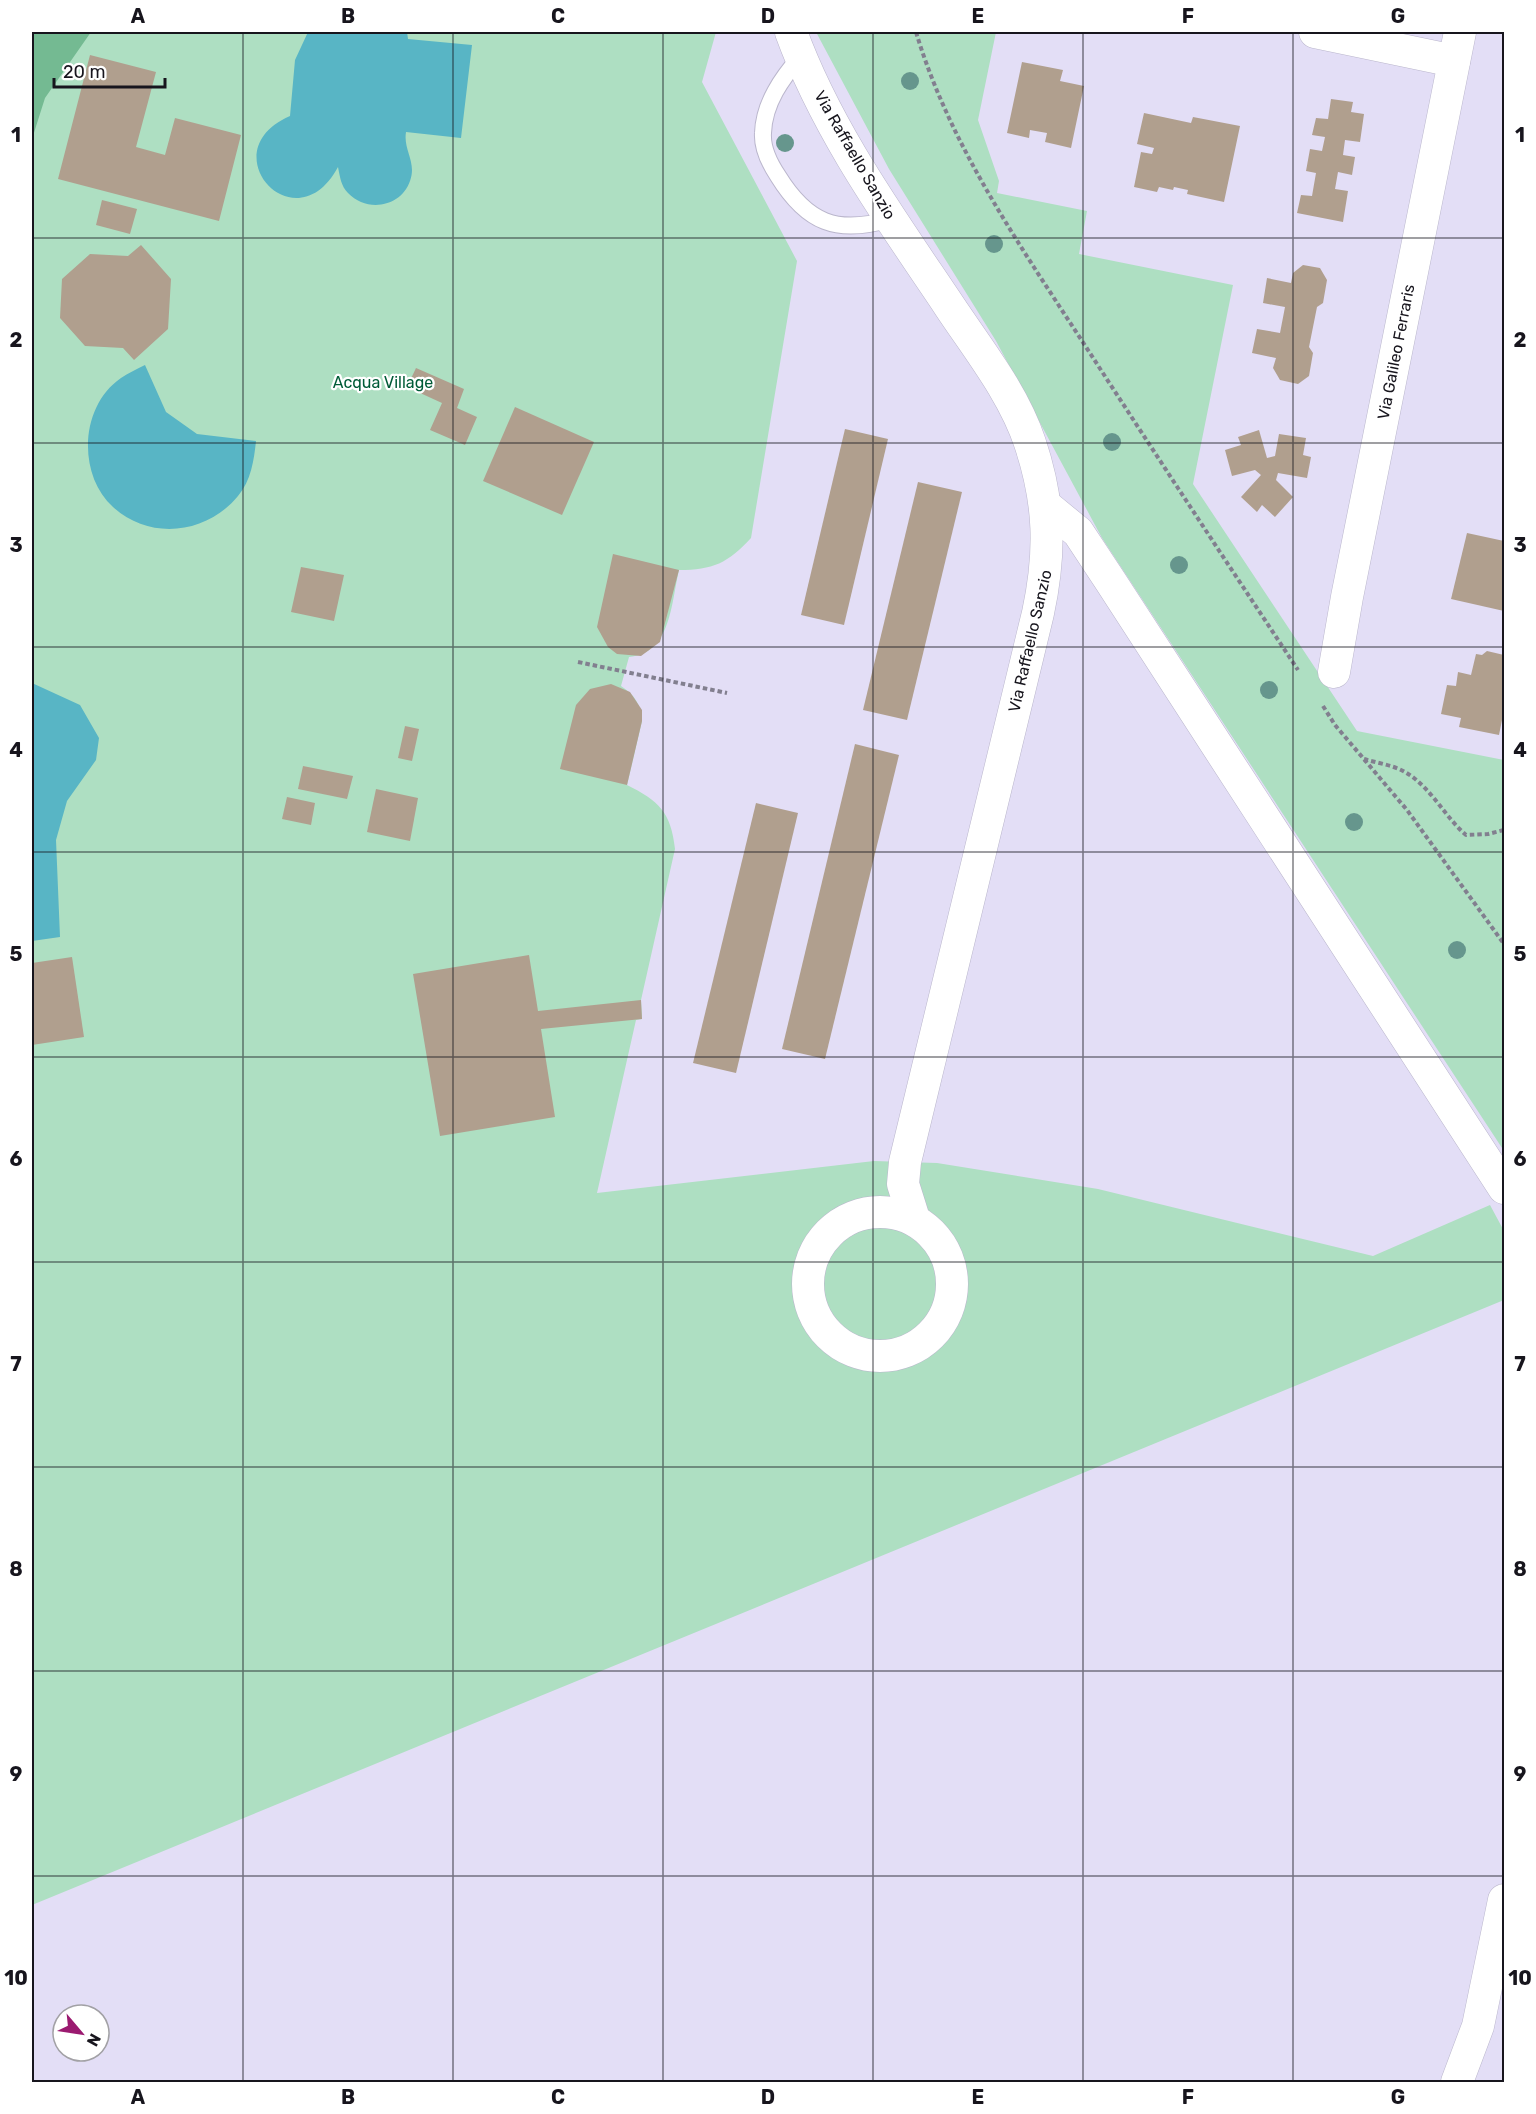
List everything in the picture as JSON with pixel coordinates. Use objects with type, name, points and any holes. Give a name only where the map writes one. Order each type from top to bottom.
[{"type":"street","points":[[1315,32],[1457,46]]},
{"type":"street","name":"Via Raffaello Sanzio","points":[[796,44],[819,95],[862,175],[974,342],[1018,416],[1032,450],[1046,505],[1047,572],[905,1162],[903,1184],[914,1220]]},
{"type":"street","name":"Via Galileo Ferraris","points":[[1325,684],[1347,597],[1457,46]]},
{"type":"street","points":[[1046,505],[1078,532],[1112,582],[1504,1188]]},
{"type":"street","name":"Via Raffaello Sanzio","points":[[873,1212],[894,1184],[905,1162]]},
{"type":"street","points":[[873,1212],[894,1213],[914,1220],[930,1232],[942,1247],[950,1267],[952,1287],[948,1308],[938,1326],[924,1341],[906,1351],[886,1356],[866,1354],[846,1348],[829,1336],[817,1320],[810,1300],[808,1280],[812,1260],[821,1241],[853,1216],[873,1212]]},
{"type":"street","points":[[1457,2082],[1478,2026],[1504,1900]]},
{"type":"lane","points":[[796,44],[768,107],[762,135],[769,162],[805,212],[843,226],[867,226],[890,219]]},
{"type":"path","points":[[916,32],[927,69],[962,146],[1045,284],[1304,678]]},
{"type":"path","points":[[578,662],[727,693]]},
{"type":"path","points":[[1325,684],[1335,725],[1407,810],[1504,944]]},
{"type":"path","points":[[1364,759],[1404,771],[1426,789],[1453,824],[1466,835],[1488,834],[1504,830]]},
{"type":"green space","name":"Acqua Village","points":[[32,32],[716,32],[702,82],[797,261],[751,538],[735,554],[719,563],[701,569],[679,570],[671,611],[661,637],[643,654],[629,657],[621,686],[636,701],[642,721],[627,785],[662,809],[670,826],[675,849],[641,1000],[642,1019],[636,1020],[597,1193],[874,1161],[937,1163],[1098,1189],[1373,1256],[1490,1205],[1504,1231],[1504,1300],[32,1905]]},
{"type":"green space","points":[[32,32],[91,32],[45,98],[32,139]]},
{"type":"green space","points":[[816,32],[996,32],[978,120],[999,181],[997,193],[1087,211],[1079,254],[1233,285],[1193,484],[1357,731],[1504,760],[1504,1151],[1102,538],[996,341],[889,169]]},
{"type":"water","points":[[308,32],[407,32],[408,39],[472,45],[461,138],[406,132],[406,145],[412,174],[406,190],[399,197],[383,204],[364,203],[348,193],[341,181],[338,167],[320,189],[301,198],[283,195],[268,185],[258,169],[257,150],[267,132],[290,116],[295,60]]},
{"type":"water","points":[[145,365],[166,412],[197,434],[256,441],[251,470],[238,496],[211,519],[195,525],[161,528],[144,525],[128,518],[113,507],[101,493],[93,477],[88,441],[97,405],[107,390],[121,378]]},
{"type":"water","points":[[32,683],[80,705],[99,738],[96,760],[67,801],[56,840],[60,937],[32,941]]},
{"type":"building","points":[[90,55],[156,72],[136,147],[165,155],[175,118],[241,135],[219,221],[58,179]]},
{"type":"building","points":[[1022,62],[1063,70],[1060,81],[1084,86],[1071,148],[1045,142],[1047,133],[1030,130],[1029,138],[1007,133]]},
{"type":"building","points":[[1331,99],[1353,102],[1351,112],[1364,114],[1360,142],[1345,140],[1343,155],[1355,157],[1352,175],[1338,172],[1335,189],[1348,191],[1343,222],[1297,213],[1301,195],[1312,196],[1316,173],[1306,171],[1310,149],[1322,151],[1325,137],[1312,135],[1316,118],[1328,119]]},
{"type":"building","points":[[1144,113],[1191,123],[1193,117],[1240,126],[1224,202],[1187,194],[1188,190],[1174,187],[1173,190],[1159,187],[1157,192],[1134,187],[1141,152],[1152,154],[1154,148],[1137,144]]},
{"type":"building","points":[[102,200],[137,209],[130,234],[96,225]]},
{"type":"building","points":[[141,245],[171,279],[168,329],[134,360],[123,348],[85,346],[60,318],[62,279],[90,254],[128,256]]},
{"type":"building","points":[[1303,265],[1320,268],[1327,280],[1323,303],[1317,307],[1309,347],[1313,353],[1309,376],[1298,384],[1280,380],[1273,368],[1276,358],[1252,353],[1257,329],[1280,333],[1285,307],[1263,303],[1267,278],[1291,283],[1293,273]]},
{"type":"building","points":[[416,368],[464,389],[457,408],[477,417],[465,445],[430,430],[442,403],[407,387]]},
{"type":"building","points":[[515,407],[594,442],[562,515],[483,481]]},
{"type":"building","points":[[845,429],[888,439],[844,625],[801,615]]},
{"type":"building","points":[[1259,430],[1267,458],[1275,456],[1279,434],[1306,438],[1303,455],[1311,457],[1307,478],[1278,473],[1276,480],[1293,497],[1275,517],[1262,505],[1257,512],[1241,497],[1261,475],[1255,470],[1232,476],[1225,450],[1241,445],[1238,437]]},
{"type":"building","points":[[918,482],[962,492],[907,720],[863,710]]},
{"type":"building","points":[[1467,533],[1504,541],[1504,611],[1451,599]]},
{"type":"building","points":[[613,554],[679,570],[660,642],[641,656],[617,654],[608,647],[597,627]]},
{"type":"building","points":[[301,567],[344,575],[334,621],[291,612]]},
{"type":"building","points":[[1487,651],[1504,655],[1504,710],[1499,735],[1459,727],[1461,718],[1441,714],[1447,685],[1456,686],[1458,672],[1471,675],[1476,654],[1482,655]]},
{"type":"building","points":[[611,684],[630,692],[642,710],[642,721],[627,785],[560,769],[576,705],[590,689]]},
{"type":"building","points":[[405,726],[419,729],[412,761],[398,758]]},
{"type":"building","points":[[855,744],[899,755],[825,1059],[782,1049]]},
{"type":"building","points":[[303,766],[353,776],[347,799],[298,789]]},
{"type":"building","points":[[376,789],[418,798],[410,841],[367,832]]},
{"type":"building","points":[[287,797],[315,803],[311,825],[282,819]]},
{"type":"building","points":[[756,803],[798,813],[736,1073],[693,1063]]},
{"type":"building","points":[[529,955],[538,1011],[641,1000],[642,1019],[541,1029],[555,1117],[440,1136],[413,974]]},
{"type":"building","points":[[72,957],[84,1037],[32,1045],[32,963]]}]
